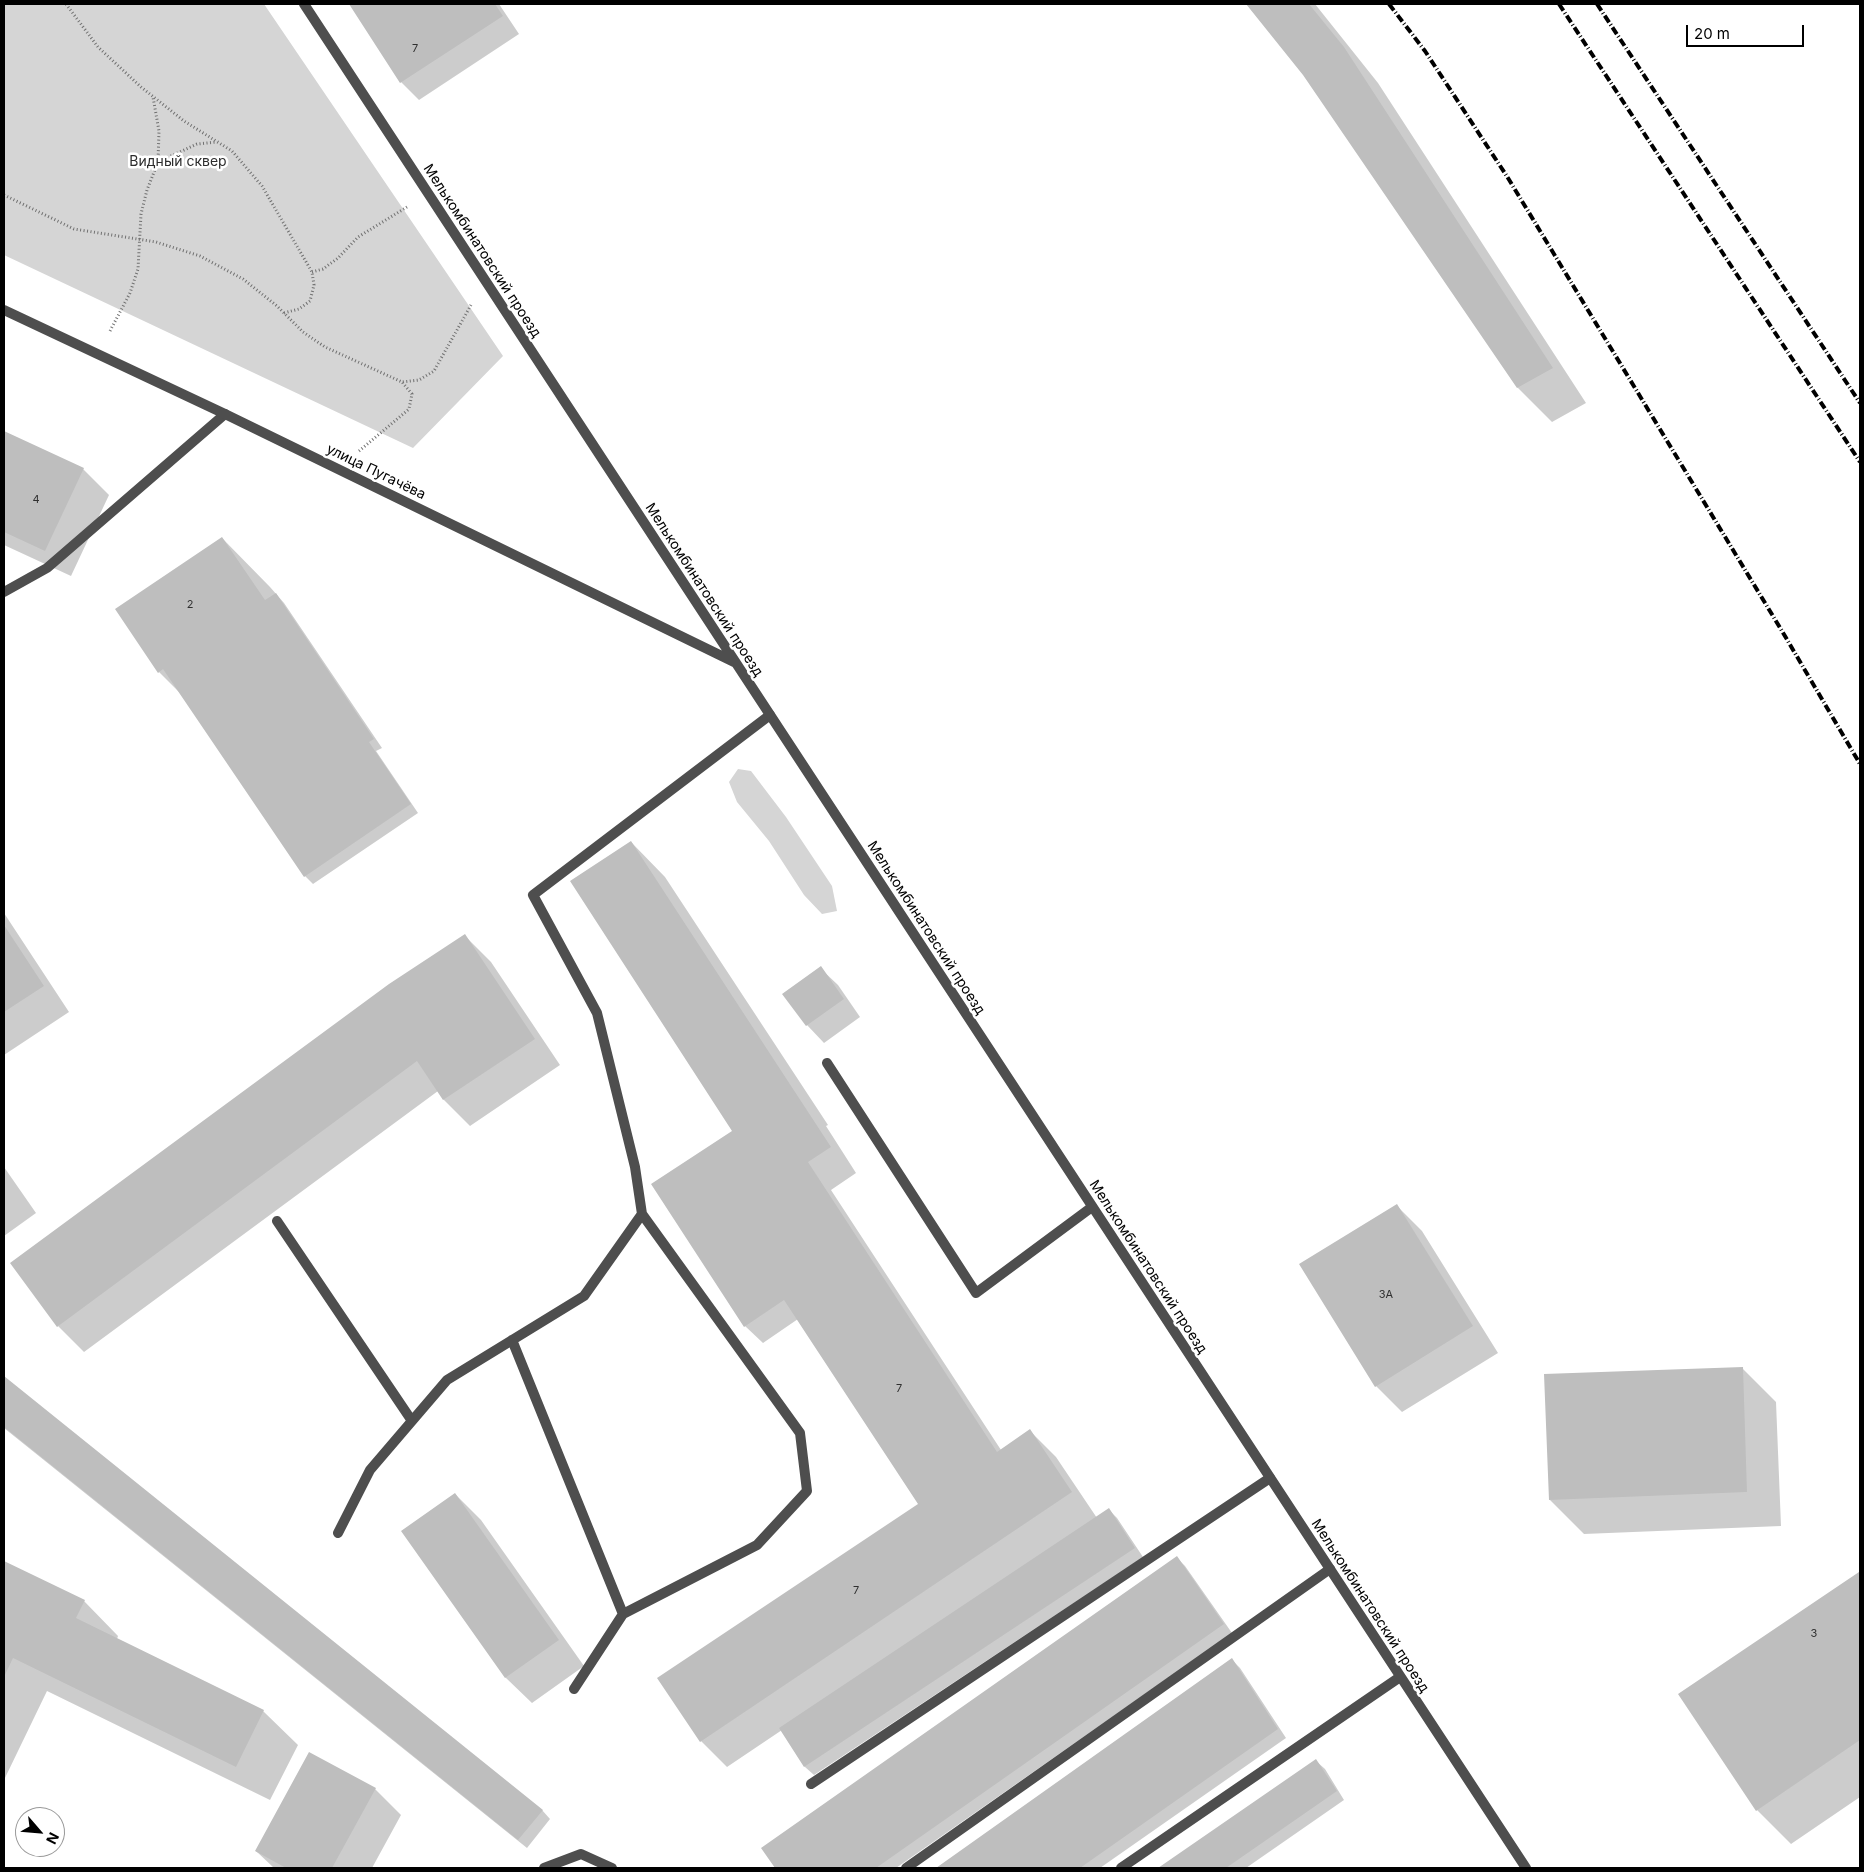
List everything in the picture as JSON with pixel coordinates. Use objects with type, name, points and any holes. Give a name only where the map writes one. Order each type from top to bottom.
[{"type":"street","name":"Мелькомбинатовский проезд","points":[[304,4],[1526,1868]]},
{"type":"street","name":"улица Пугачёва","points":[[4,310],[225,414],[735,662]]},
{"type":"street","points":[[4,592],[47,568],[225,414]]},
{"type":"street","points":[[574,1689],[624,1614],[757,1545],[807,1491],[800,1433],[642,1214],[635,1167],[597,1013],[533,895],[770,716]]},
{"type":"street","points":[[827,1063],[976,1292],[1092,1206]]},
{"type":"street","points":[[338,1533],[370,1470],[447,1380],[584,1296],[642,1214]]},
{"type":"street","points":[[277,1221],[412,1421]]},
{"type":"street","points":[[512,1340],[624,1614]]},
{"type":"street","points":[[811,1784],[1270,1478]]},
{"type":"street","points":[[906,1868],[1330,1569]]},
{"type":"street","points":[[1121,1868],[1400,1677]]},
{"type":"street","points":[[544,1868],[581,1854],[612,1868]]},
{"type":"path","points":[[66,4],[98,47],[184,121],[232,151],[262,186],[312,272],[314,285],[310,301],[299,310],[284,313]]},
{"type":"path","points":[[98,354],[130,293],[138,269],[141,214],[147,190],[158,162],[159,131],[153,96]]},
{"type":"path","points":[[158,162],[196,144],[217,142]]},
{"type":"path","points":[[4,195],[74,229],[156,242],[200,256],[243,279],[284,313],[303,332],[325,347],[402,382],[412,394],[409,408],[337,468]]},
{"type":"path","points":[[312,272],[323,269],[338,258],[358,237],[395,213],[429,195]]},
{"type":"path","points":[[402,382],[419,380],[434,371],[485,280]]},
{"type":"green space","name":"Видный сквер","points":[[4,4],[264,4],[503,356],[413,448],[4,255]]},
{"type":"green space","points":[[738,769],[751,771],[786,817],[832,886],[837,911],[822,914],[804,895],[769,841],[737,802],[729,782]]},
{"type":"building","points":[[349,4],[495,4],[503,16],[400,83]]},
{"type":"building","points":[[1246,4],[1309,4],[1344,47],[1553,368],[1517,388],[1303,75]]},
{"type":"building","points":[[4,431],[84,468],[45,551],[4,532]]},
{"type":"building","points":[[222,537],[265,600],[276,593],[374,739],[369,742],[411,804],[304,877],[163,669],[158,673],[115,609]]},
{"type":"building","points":[[631,841],[831,1147],[808,1162],[997,1452],[1030,1429],[1072,1492],[700,1742],[657,1678],[918,1504],[784,1300],[744,1327],[651,1184],[732,1131],[570,881]]},
{"type":"building","points":[[4,925],[44,986],[4,1012]]},
{"type":"building","points":[[465,934],[535,1039],[443,1100],[417,1061],[57,1327],[10,1263],[389,984]]},
{"type":"building","points":[[821,966],[844,999],[806,1026],[782,994]]},
{"type":"building","points":[[1397,1204],[1473,1326],[1375,1387],[1299,1264]]},
{"type":"building","points":[[1743,1367],[1747,1492],[1549,1500],[1544,1374]]},
{"type":"building","points":[[4,1376],[543,1810],[518,1840],[4,1427]]},
{"type":"building","points":[[455,1493],[559,1640],[505,1678],[401,1531]]},
{"type":"building","points":[[1109,1508],[1135,1548],[804,1767],[779,1728]]},
{"type":"building","points":[[1177,1556],[1224,1624],[876,1868],[775,1868],[761,1848]]},
{"type":"building","points":[[4,1561],[85,1600],[76,1618],[264,1710],[236,1767],[13,1658],[4,1677]]},
{"type":"building","points":[[1859,1572],[1860,1740],[1756,1811],[1678,1694]]},
{"type":"building","points":[[1232,1658],[1278,1729],[1080,1868],[936,1868]]},
{"type":"building","points":[[309,1752],[376,1788],[332,1868],[286,1868],[255,1851]]},
{"type":"building","points":[[1316,1759],[1337,1791],[1226,1868],[1158,1868]]},
{"type":"railway","points":[[1389,4],[1425,51],[1508,178],[1782,631],[1860,764]]},
{"type":"railway","points":[[1559,4],[1860,462]]},
{"type":"railway","points":[[1597,4],[1860,403]]}]
